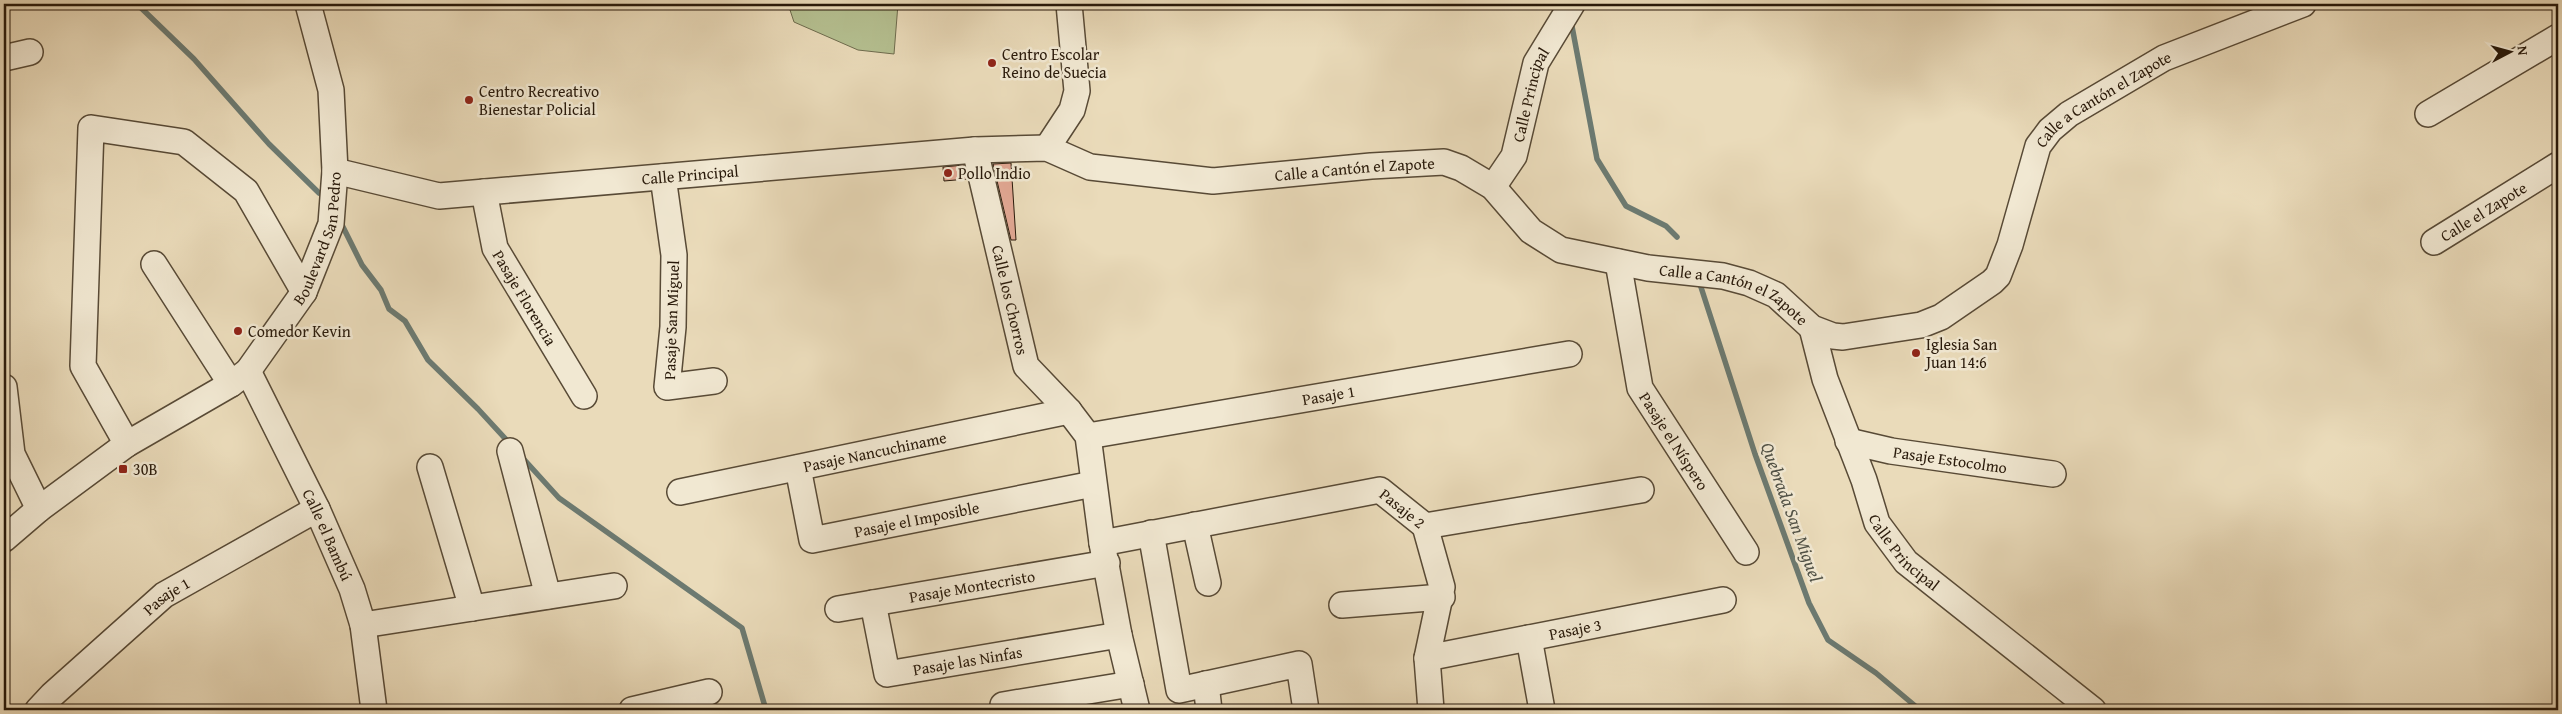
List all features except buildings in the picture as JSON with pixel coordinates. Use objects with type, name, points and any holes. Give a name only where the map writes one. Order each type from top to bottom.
[{"type":"street","name":"Boulevard San Pedro","points":[[4,539],[39,509],[127,444],[239,378],[304,292],[331,224],[335,171],[330,90],[308,4]]},
{"type":"street","points":[[1047,148],[1072,110],[1077,91],[1069,4]]},
{"type":"street","name":"Calle Principal","points":[[1493,187],[1514,156],[1536,63],[1572,4]]},
{"type":"street","name":"Calle a Cantón el Zapote","points":[[1047,148],[1090,167],[1213,181],[1371,166],[1444,162],[1461,168],[1493,187],[1531,232],[1543,241],[1562,250],[1618,262],[1722,276],[1749,283],[1776,295],[1812,328],[1834,336],[1843,337],[1921,325],[1941,316],[1988,287],[1998,276],[2010,245],[2038,146],[2050,130],[2069,114],[2164,58],[2303,4]]},
{"type":"street","points":[[2428,114],[2558,37]]},
{"type":"street","points":[[4,58],[30,52]]},
{"type":"street","points":[[127,444],[83,366],[91,128],[184,142],[246,191],[304,292]]},
{"type":"street","name":"Calle Principal","points":[[335,171],[439,196],[975,150],[1047,148]]},
{"type":"street","name":"Calle los Chorros","points":[[975,150],[1026,366],[1068,411],[1088,436]]},
{"type":"street","name":"Calle el Zapote","points":[[2434,242],[2558,165]]},
{"type":"street","name":"Pasaje San Miguel","points":[[663,177],[674,255],[673,327],[668,387],[714,381]]},
{"type":"street","name":"Pasaje Florencia","points":[[484,192],[495,248],[584,396]]},
{"type":"street","name":"Pasaje el Níspero","points":[[1618,262],[1640,388],[1746,552]]},
{"type":"street","name":"Calle el Bambú","points":[[154,264],[239,378],[317,509],[352,589],[363,625],[374,710]]},
{"type":"street","name":"Calle Principal","points":[[1812,328],[1825,378],[1877,523],[1906,562],[2093,710]]},
{"type":"street","name":"Pasaje 1","points":[[1088,436],[1569,354]]},
{"type":"street","points":[[4,387],[12,454],[39,509]]},
{"type":"street","name":"Pasaje Nancuchiname","points":[[680,492],[1068,411]]},
{"type":"street","points":[[1088,436],[1093,484],[1104,553],[1119,635],[1136,710]]},
{"type":"street","name":"Pasaje Estocolmo","points":[[1848,441],[1891,451],[2053,474]]},
{"type":"street","points":[[510,451],[548,596]]},
{"type":"street","points":[[430,467],[472,608]]},
{"type":"street","name":"Pasaje el Imposible","points":[[798,468],[812,540],[1093,484]]},
{"type":"street","name":"Pasaje 2","points":[[1104,553],[1151,533],[1380,490],[1424,526],[1641,490]]},
{"type":"street","name":"Pasaje 1","points":[[38,710],[52,695],[164,595],[317,509]]},
{"type":"street","points":[[1194,525],[1208,583]]},
{"type":"street","points":[[1424,526],[1442,587],[1442,597],[1427,658],[1431,710]]},
{"type":"street","points":[[1151,533],[1179,690],[1299,664],[1306,710]]},
{"type":"street","name":"Pasaje Montecristo","points":[[838,609],[1104,553]]},
{"type":"street","points":[[363,625],[614,586]]},
{"type":"street","points":[[1342,605],[1442,597]]},
{"type":"street","name":"Pasaje 3","points":[[1427,658],[1723,600]]},
{"type":"street","name":"Pasaje las Ninfas","points":[[873,603],[887,674],[1119,635]]},
{"type":"street","points":[[1530,638],[1542,710]]},
{"type":"street","points":[[1005,710],[1003,705],[1130,684]]},
{"type":"street","points":[[1206,684],[1209,710]]},
{"type":"street","points":[[632,710],[709,692]]},
{"type":"green space","points":[[788,4],[898,4],[894,54],[858,50],[794,22]]},
{"type":"waterway","points":[[137,4],[194,59],[269,144],[319,193]]},
{"type":"waterway","name":"Quebrada San Miguel","points":[[1571,21],[1597,159],[1626,206],[1666,226],[1677,237]]},
{"type":"waterway","points":[[342,225],[362,265],[381,290],[389,309],[405,321],[428,360],[478,409],[511,445]]},
{"type":"waterway","name":"Quebrada San Miguel","points":[[1699,281],[1755,454],[1809,603],[1828,640],[1876,673],[1920,710]]},
{"type":"waterway","points":[[520,455],[559,498],[742,628],[766,710]]},
{"type":"place","name":"Centro Escolar Reino de Suecia","points":[[992,63]]},
{"type":"place","name":"Centro Recreativo Bienestar Policial","points":[[469,100]]},
{"type":"place","name":"Pollo Indio","points":[[948,173]]},
{"type":"place","name":"Comedor Kevin","points":[[238,331]]},
{"type":"place","name":"Iglesia San Juan 14:6","points":[[1916,353]]},
{"type":"place","name":"30B","points":[[123,469]]}]
